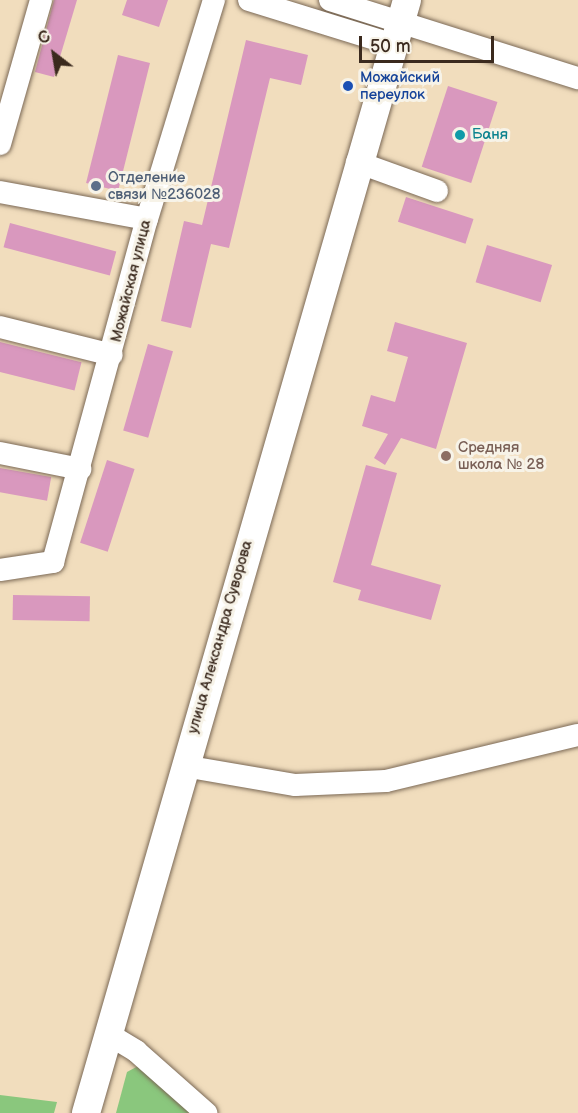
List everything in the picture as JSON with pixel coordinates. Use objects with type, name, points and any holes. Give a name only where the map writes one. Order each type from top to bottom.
[{"type":"main road","name":"улица Александра Суворова","points":[[86,1113],[357,162],[400,22]]},
{"type":"street","points":[[0,144],[41,0]]},
{"type":"street","name":"Можайская улица","points":[[0,570],[53,562],[112,355],[147,219],[214,0]]},
{"type":"street","points":[[249,0],[400,22]]},
{"type":"street","points":[[330,0],[578,78]]},
{"type":"street","points":[[357,162],[437,191]]},
{"type":"street","points":[[0,192],[147,219]]},
{"type":"street","points":[[0,327],[112,355]]},
{"type":"street","points":[[0,453],[80,469]]},
{"type":"street","points":[[184,766],[295,785],[386,781],[578,735]]},
{"type":"street","points":[[108,1035],[136,1051],[206,1113]]},
{"type":"green space","points":[[140,1065],[196,1113],[116,1113],[127,1072]]},
{"type":"green space","points":[[0,1095],[57,1102],[54,1113],[0,1113]]},
{"type":"building","points":[[54,0],[77,0],[54,77],[35,72]]},
{"type":"building","points":[[127,0],[168,0],[159,27],[122,15]]},
{"type":"building","points":[[246,40],[308,55],[301,85],[270,78],[229,248],[211,244],[191,328],[161,321],[184,221],[202,225]]},
{"type":"building","points":[[118,55],[150,63],[118,191],[86,183]]},
{"type":"building","name":"Баня","points":[[448,86],[497,102],[471,183],[422,167]]},
{"type":"building","points":[[406,197],[474,219],[465,244],[398,222]]},
{"type":"building","points":[[10,223],[116,251],[110,276],[4,247]]},
{"type":"building","points":[[487,245],[552,265],[541,302],[476,282]]},
{"type":"building","points":[[395,322],[467,343],[436,449],[401,438],[385,465],[374,458],[388,434],[362,426],[371,395],[395,402],[408,357],[387,351]]},
{"type":"building","points":[[0,342],[82,362],[74,390],[0,372]]},
{"type":"building","points":[[148,344],[173,351],[148,438],[123,431]]},
{"type":"building","points":[[107,460],[135,469],[108,552],[80,543]]},
{"type":"building","points":[[366,465],[397,473],[371,565],[441,585],[431,620],[358,600],[361,590],[333,582]]},
{"type":"building","points":[[0,468],[51,477],[47,501],[0,492]]},
{"type":"building","points":[[13,595],[90,596],[90,621],[13,620]]},
{"type":"place","name":"Можайский переулок","points":[[348,86]]},
{"type":"place","name":"Баня","points":[[460,135]]},
{"type":"place","name":"Отделение связи №236028","points":[[96,186]]},
{"type":"place","name":"Средняя школа № 28","points":[[446,456]]}]
